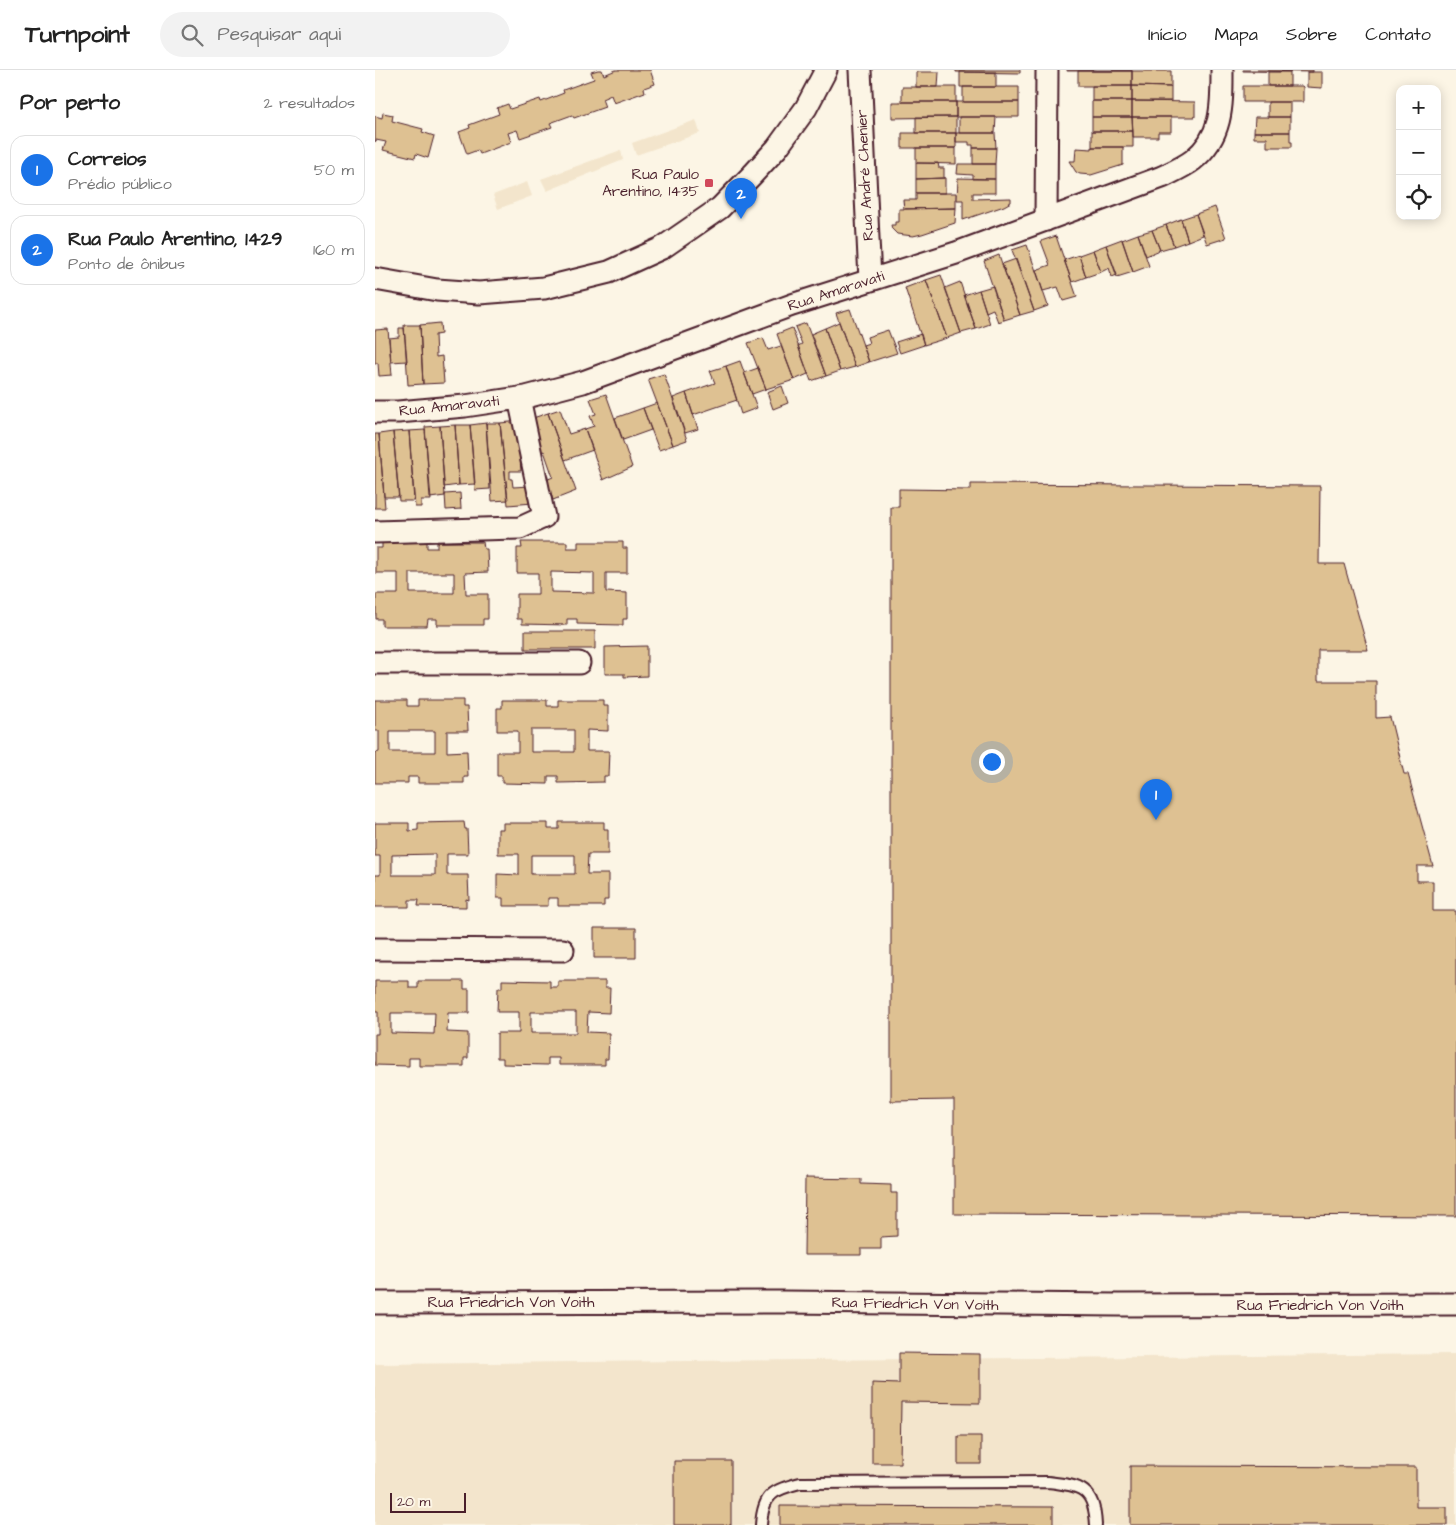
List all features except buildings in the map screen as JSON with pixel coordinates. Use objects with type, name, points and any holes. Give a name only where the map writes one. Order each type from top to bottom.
[{"type":"street","points":[[375,279],[437,290],[479,293],[544,288],[609,272],[662,248],[720,208],[777,148],[806,108],[827,70]]},
{"type":"street","name":"Rua André Chenier","points":[[860,70],[870,280]]},
{"type":"street","points":[[1046,220],[1047,70]]},
{"type":"street","name":"Rua Amaravati","points":[[375,412],[455,407],[519,398],[583,382],[791,305],[956,253],[1162,177],[1193,160],[1211,142],[1219,122],[1222,70]]},
{"type":"street","points":[[375,532],[520,528],[545,518],[519,398]]},
{"type":"street","points":[[375,662],[579,663]]},
{"type":"street","points":[[375,950],[563,950]]},
{"type":"street","name":"Rua Friedrich Von Voith","points":[[375,1303],[1456,1304]]},
{"type":"lane","points":[[761,1525],[767,1500],[778,1489],[800,1483],[1039,1482],[1073,1484],[1087,1493],[1095,1506],[1096,1525]]},
{"type":"shaded area","points":[[696,120],[700,133],[636,155],[632,143]]},
{"type":"shaded area","points":[[621,150],[623,160],[547,191],[541,179]]},
{"type":"shaded area","points":[[527,182],[532,196],[498,209],[493,195]]},
{"type":"shaded area","points":[[1456,1354],[1456,1525],[375,1525],[375,1364]]},
{"type":"place","name":"Rua Paulo Arentino, 1435","points":[[709,183]]},
{"type":"place","name":"Rua Paulo Arentino, 1429","points":[[741,219]]},
{"type":"place","name":"Correios","points":[[1156,820]]}]
